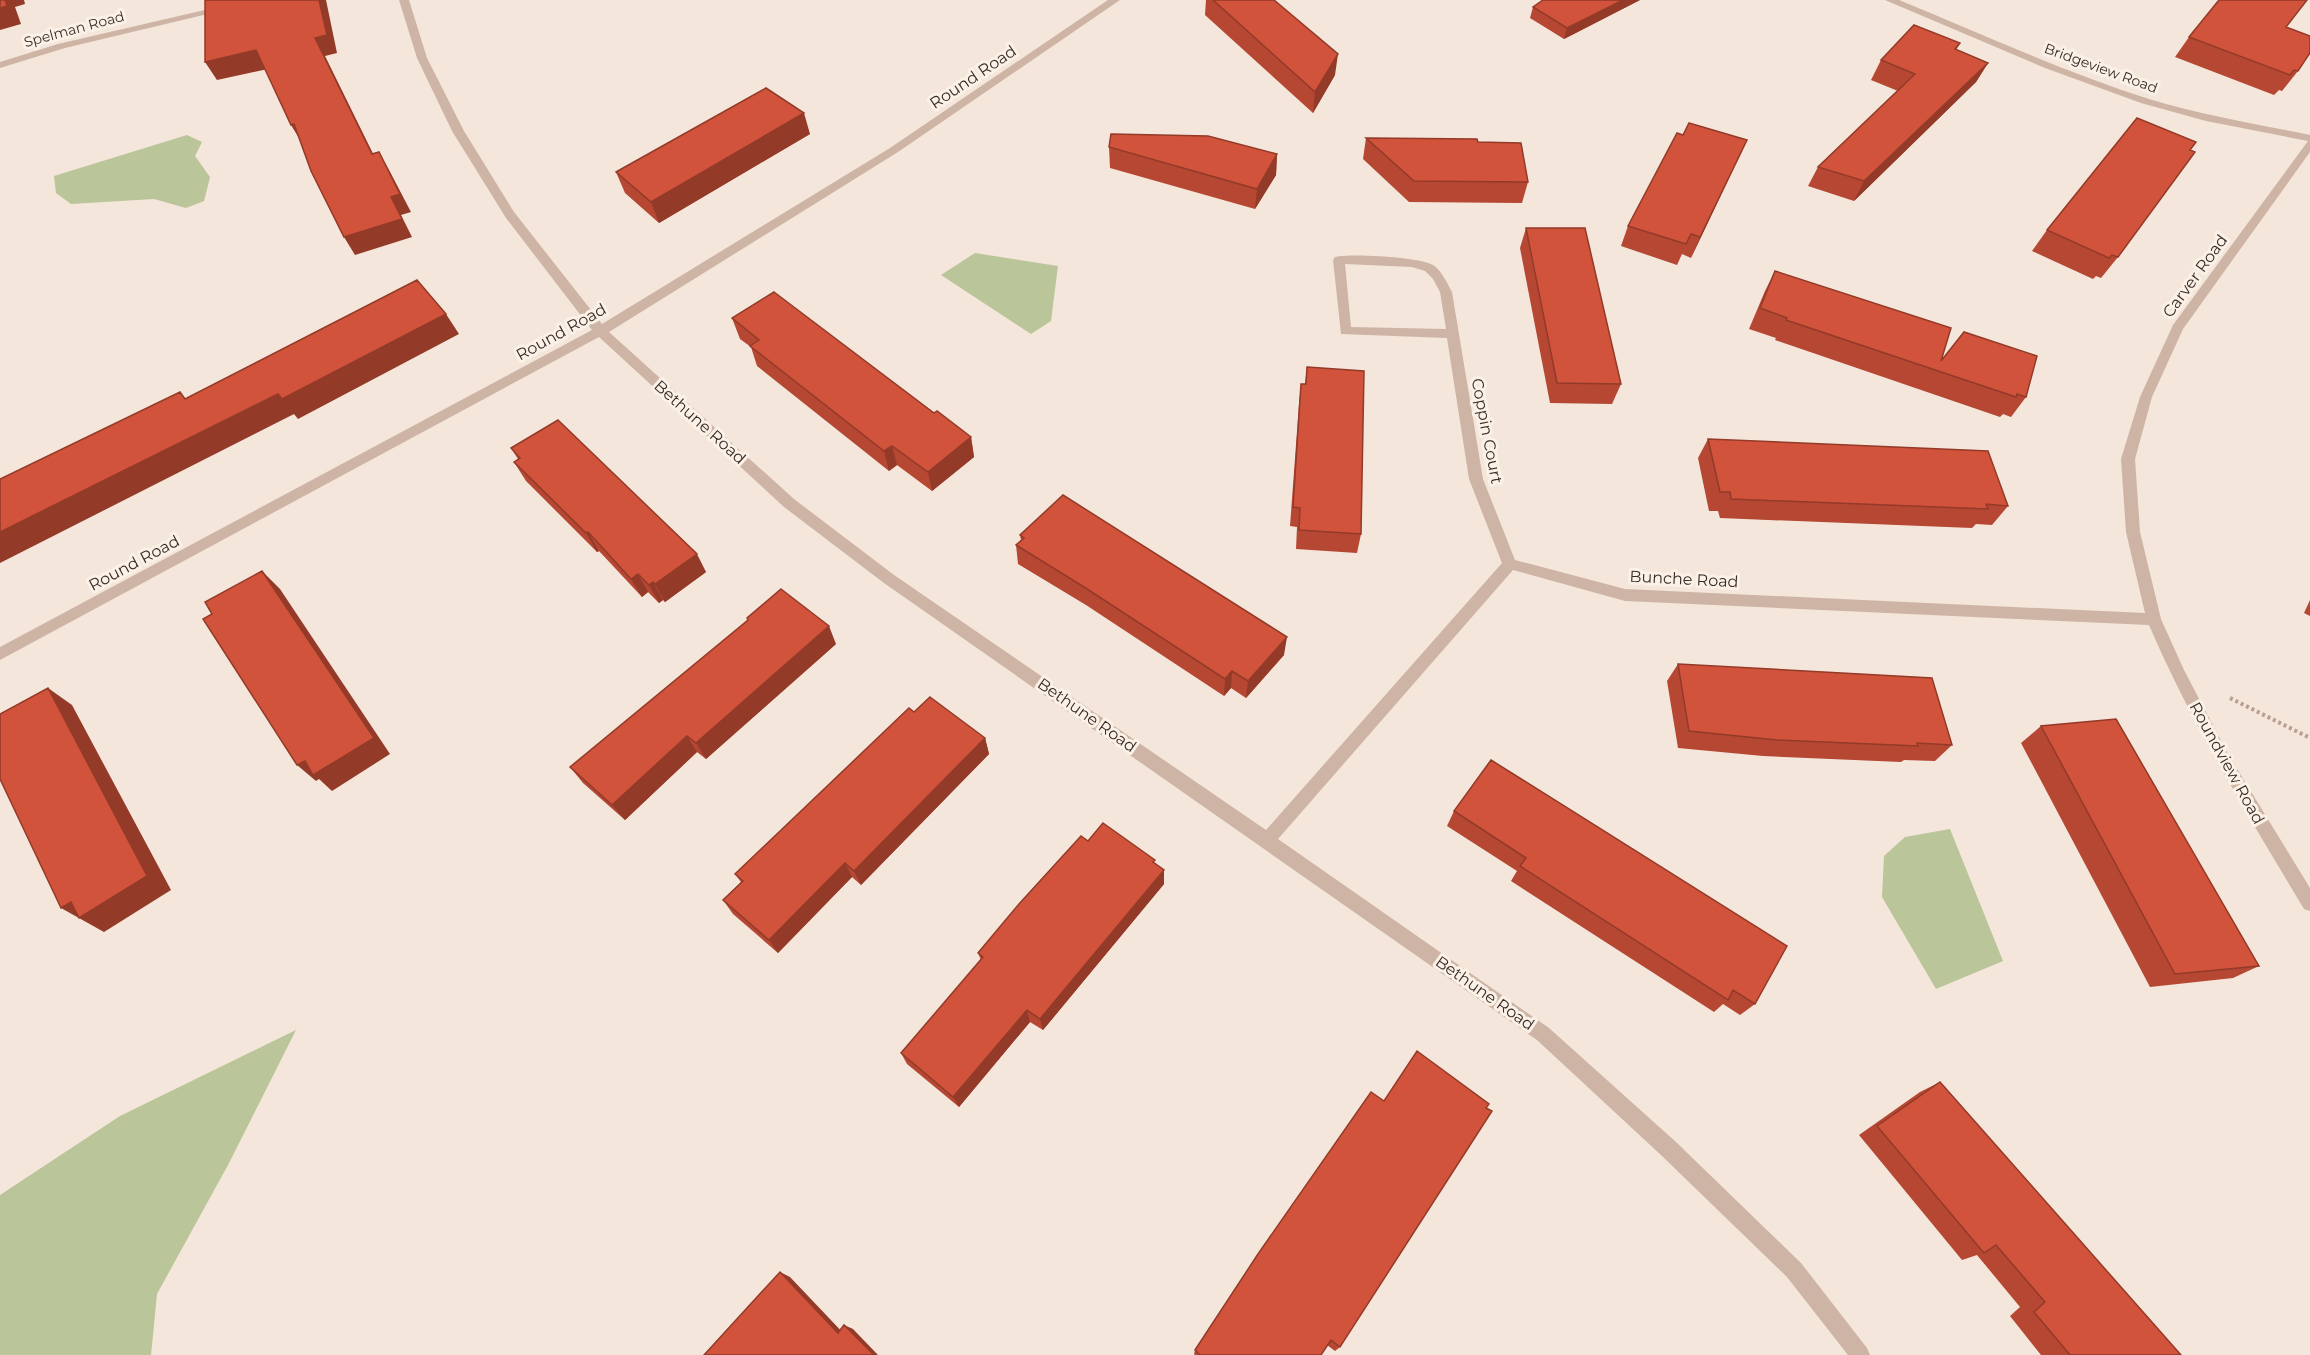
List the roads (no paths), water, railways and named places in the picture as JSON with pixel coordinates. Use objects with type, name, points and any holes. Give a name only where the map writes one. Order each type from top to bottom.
[{"type":"street","name":"Spelman Road","points":[[0,65],[62,46],[261,0]]},
{"type":"street","name":"Bethune Road","points":[[405,0],[422,58],[458,131],[510,215],[600,331],[789,503],[890,579],[1543,1034],[1669,1149],[1794,1270],[1860,1355]]},
{"type":"street","name":"Round Road","points":[[0,654],[600,331],[894,150],[1115,0]]},
{"type":"street","name":"Bridgeview Road","points":[[1890,0],[2058,69],[2146,101],[2206,117],[2310,138]]},
{"type":"street","name":"Carver Road","points":[[2154,619],[2133,532],[2128,459],[2146,397],[2177,328],[2310,144]]},
{"type":"street","name":"Coppin Court","points":[[1453,334],[1345,331],[1339,260],[1413,262],[1429,268],[1446,292],[1453,334],[1476,479],[1510,564]]},
{"type":"street","name":"Bunche Road","points":[[1510,564],[1625,595],[2154,619]]},
{"type":"street","points":[[1267,840],[1510,564]]},
{"type":"street","name":"Roundview Road","points":[[2154,619],[2177,672],[2222,759],[2310,903]]}]
